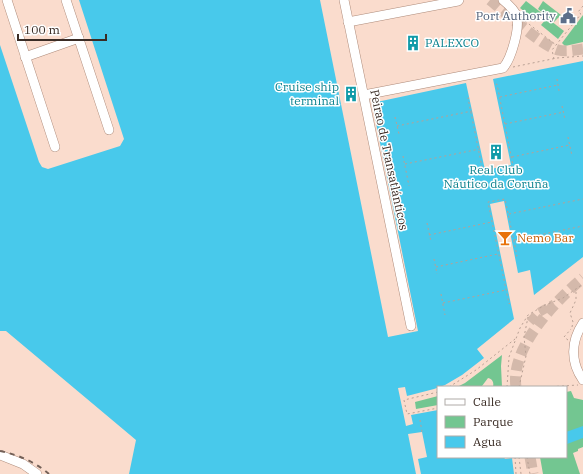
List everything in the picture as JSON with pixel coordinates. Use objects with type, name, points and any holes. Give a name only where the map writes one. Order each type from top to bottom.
[{"type":"street","points":[[7,0],[55,147]]},
{"type":"street","points":[[66,0],[109,130]]},
{"type":"street","name":"Peirao de Transatlánticos","points":[[344,0],[411,326]]},
{"type":"street","points":[[348,22],[459,0]]},
{"type":"street","points":[[364,95],[503,68],[508,63],[518,28],[516,14],[508,2]]},
{"type":"street","points":[[25,57],[79,38]]},
{"type":"street","points":[[583,323],[575,340],[573,352],[576,366],[583,380]]},
{"type":"street","points":[[0,455],[23,464],[37,474]]},
{"type":"path","points":[[554,59],[552,50],[581,14],[578,12],[583,6]]},
{"type":"path","points":[[516,14],[556,46]]},
{"type":"path","points":[[503,68],[554,59],[583,56]]},
{"type":"path","points":[[557,79],[559,91]]},
{"type":"path","points":[[469,98],[483,172],[513,166],[497,84],[495,85]]},
{"type":"path","points":[[499,97],[558,85]]},
{"type":"path","points":[[562,106],[565,119]]},
{"type":"path","points":[[397,126],[471,111]]},
{"type":"path","points":[[505,125],[564,112]]},
{"type":"path","points":[[396,117],[399,134]]},
{"type":"path","points":[[568,137],[572,156]]},
{"type":"path","points":[[511,157],[570,145]]},
{"type":"path","points":[[405,164],[479,149]]},
{"type":"path","points":[[403,156],[409,186]]},
{"type":"path","points":[[510,303],[509,304],[488,202],[505,199],[517,256],[515,256]]},
{"type":"path","points":[[508,214],[583,199]]},
{"type":"path","points":[[429,234],[492,222]]},
{"type":"path","points":[[427,223],[431,242]]},
{"type":"path","points":[[514,240],[583,226]]},
{"type":"path","points":[[436,267],[499,254]]},
{"type":"path","points":[[434,259],[437,274]]},
{"type":"path","points":[[507,386],[509,357],[520,328],[528,315],[545,305],[563,298],[583,284]]},
{"type":"path","points":[[568,340],[564,337],[569,332],[573,322],[570,313],[577,295],[576,289]]},
{"type":"path","points":[[443,303],[506,290]]},
{"type":"path","points":[[441,294],[445,315]]},
{"type":"path","points":[[519,386],[526,356],[524,337],[528,315]]},
{"type":"path","points":[[451,386],[476,370],[516,339]]},
{"type":"path","points":[[560,386],[574,385]]},
{"type":"path","points":[[437,392],[404,400],[407,414],[437,408]]},
{"type":"path","points":[[420,420],[422,432]]},
{"type":"path","points":[[515,458],[516,474]]},
{"type":"path","points":[[519,458],[521,474]]},
{"type":"path","points":[[527,458],[530,474]]},
{"type":"green space","points":[[526,1],[543,14],[536,21],[520,8]]},
{"type":"green space","points":[[543,1],[561,15],[554,22],[538,9]]},
{"type":"green space","points":[[583,15],[583,42],[565,46],[562,43]]},
{"type":"green space","points":[[547,18],[564,31],[558,39],[541,25]]},
{"type":"green space","points":[[502,355],[502,386],[493,386],[493,381],[488,378],[482,386],[459,386]]},
{"type":"green space","points":[[571,391],[574,398],[583,400],[583,447],[573,453],[580,474],[543,474],[540,458],[567,458],[567,392]]},
{"type":"green space","points":[[437,396],[437,405],[416,409],[415,402]]},
{"type":"water","points":[[79,0],[320,0],[388,337],[418,331],[372,103],[466,83],[485,170],[511,165],[493,79],[583,61],[583,257],[534,295],[530,270],[518,273],[504,201],[490,204],[514,319],[477,349],[484,358],[462,375],[445,385],[437,386],[437,388],[434,389],[407,396],[405,387],[398,388],[406,426],[413,424],[411,415],[437,410],[437,458],[512,458],[514,474],[129,474],[136,440],[6,331],[0,331],[0,45],[39,162],[42,167],[48,169],[120,146],[124,139]]},
{"type":"water","points":[[583,426],[583,438],[567,444],[567,432]]},
{"type":"pier","points":[[422,432],[427,457],[418,459],[421,474],[416,474],[408,434]]},
{"type":"tunnel","points":[[490,0],[533,36],[551,47],[564,51],[583,49]]},
{"type":"tunnel","points":[[516,386],[516,372],[520,357],[527,341],[548,312],[583,278]]},
{"type":"tunnel","points":[[530,322],[538,313],[554,304]]},
{"type":"tunnel","points":[[530,458],[533,474]]},
{"type":"railway","points":[[0,451],[26,460],[49,474]]},
{"type":"place","name":"Port Authority","points":[[568,16]]},
{"type":"place","name":"PALEXCO","points":[[413,43]]},
{"type":"place","name":"Cruise ship terminal","points":[[351,94]]},
{"type":"place","name":"Real Club Náutico da Coruña","points":[[496,152]]},
{"type":"place","name":"Nemo Bar","points":[[505,238]]}]
